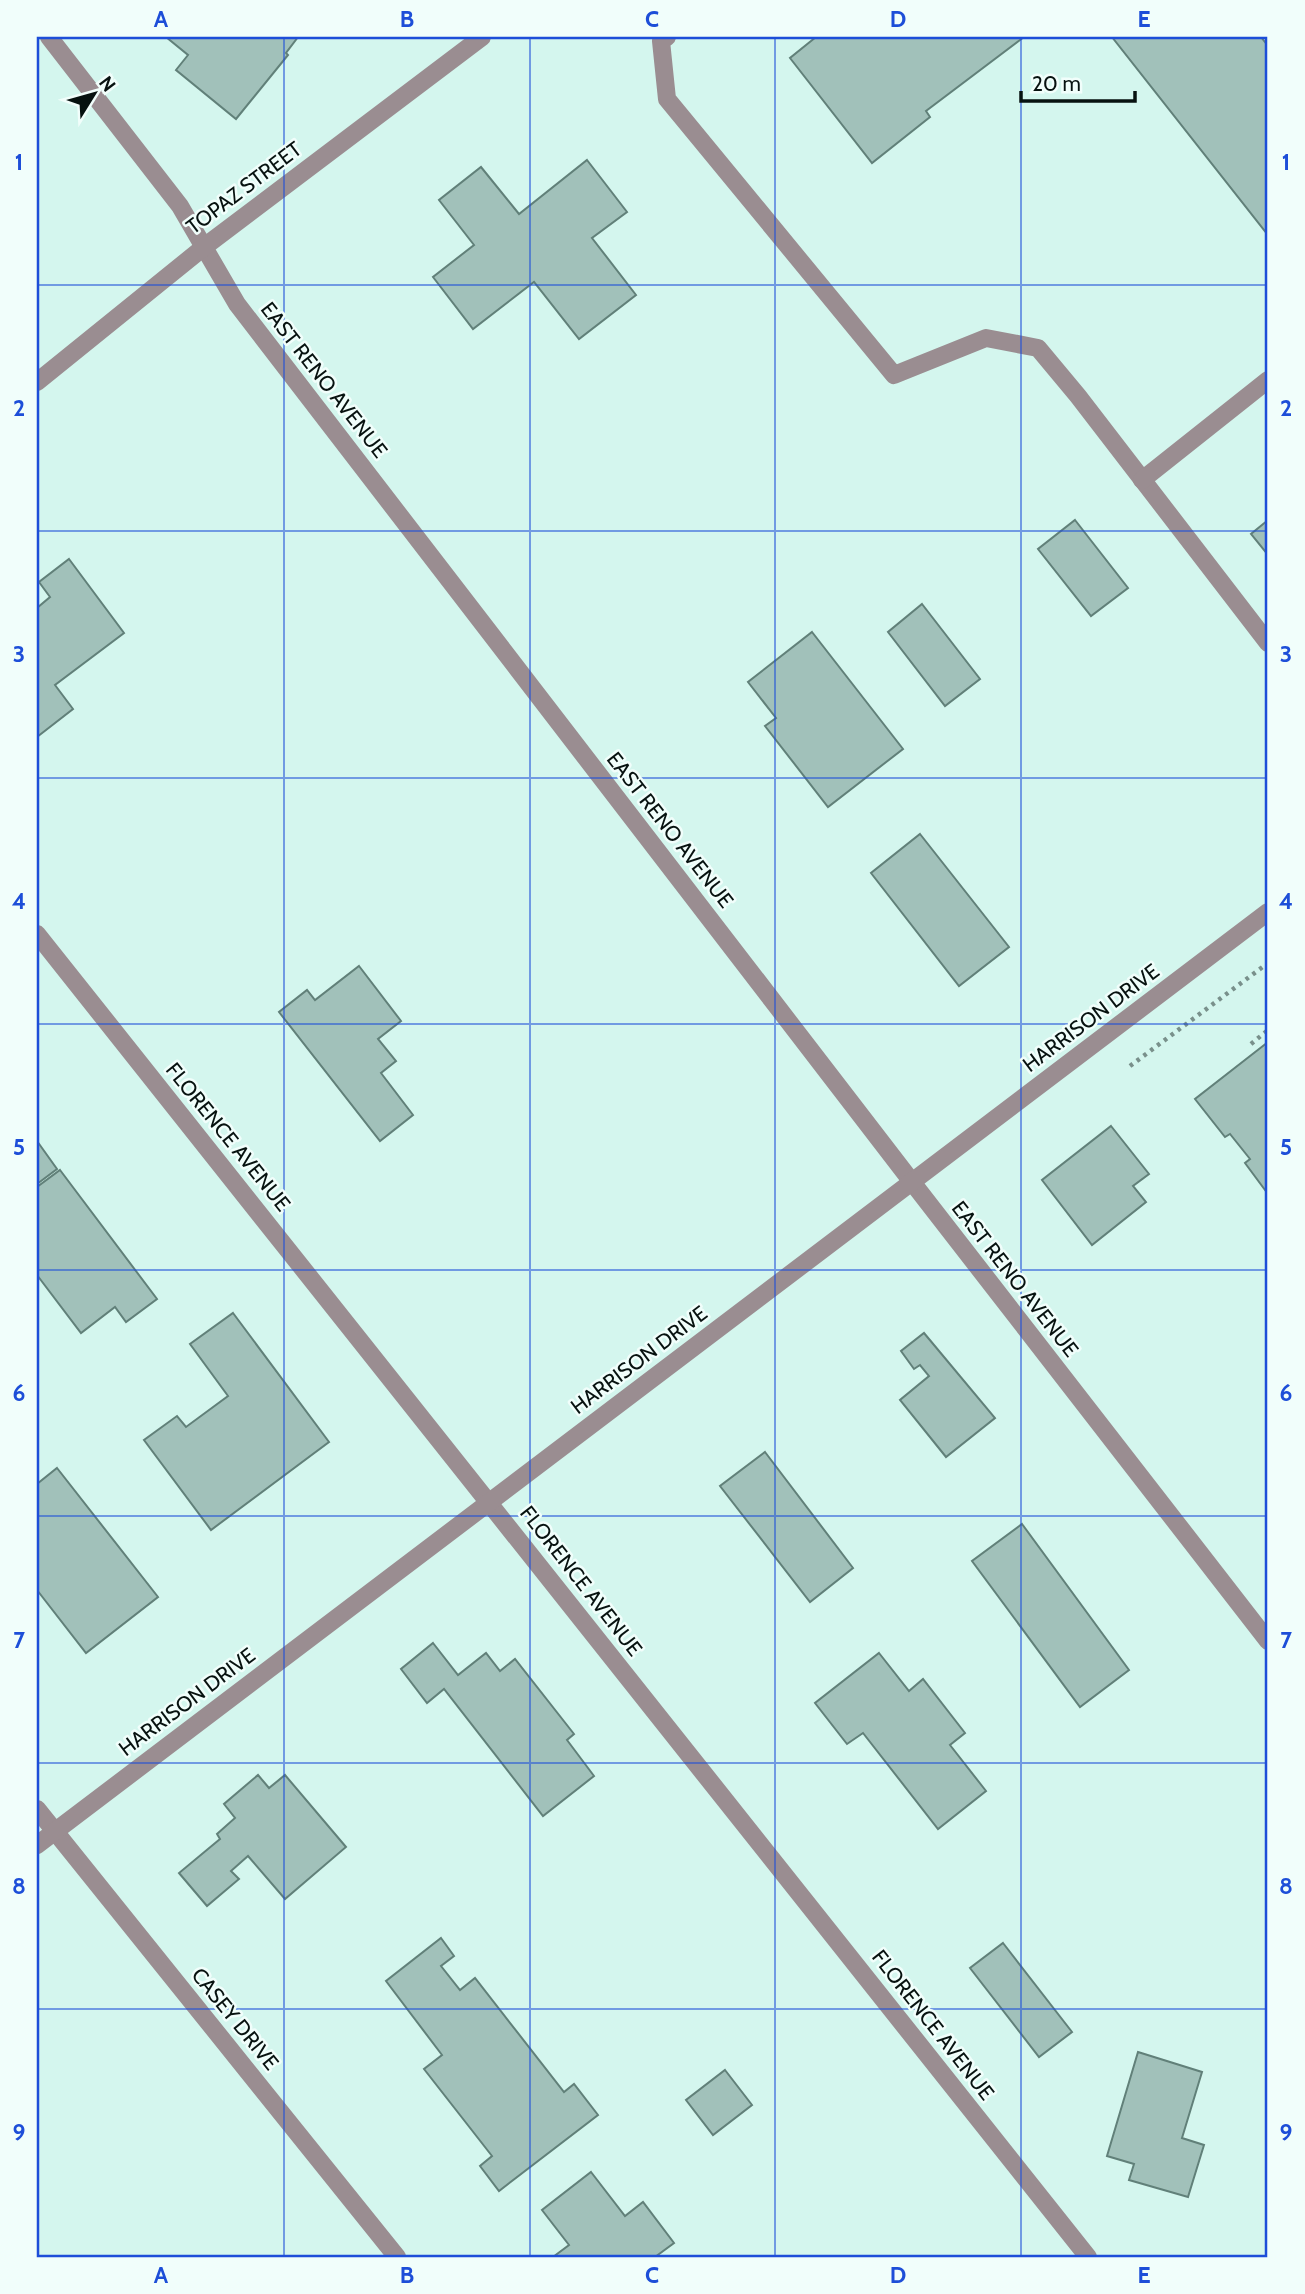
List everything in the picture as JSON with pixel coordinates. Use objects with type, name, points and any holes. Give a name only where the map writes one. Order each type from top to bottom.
[{"type":"street","name":"EAST RENO AVENUE","points":[[49,37],[180,205],[237,304],[1268,1641]]},
{"type":"street","name":"TOPAZ STREET","points":[[37,382],[204,247],[482,37]]},
{"type":"street","points":[[667,37],[661,41],[667,99],[894,375],[986,338],[1038,348],[1268,643]]},
{"type":"street","points":[[1142,480],[1268,380]]},
{"type":"street","name":"HARRISON DRIVE","points":[[37,1845],[1268,912]]},
{"type":"street","name":"FLORENCE AVENUE","points":[[37,934],[1088,2257]]},
{"type":"street","name":"CASEY DRIVE","points":[[37,1809],[397,2257]]},
{"type":"path","points":[[1130,1066],[1268,963]]},
{"type":"path","points":[[1260,969],[1268,969]]},
{"type":"path","points":[[1251,1044],[1268,1030]]},
{"type":"building","points":[[166,37],[298,37],[286,53],[288,55],[236,119],[176,70],[188,55]]},
{"type":"building","points":[[816,37],[1024,37],[926,111],[930,117],[872,163],[790,58]]},
{"type":"building","points":[[1112,37],[1261,37],[1268,46],[1268,235]]},
{"type":"building","points":[[587,160],[627,212],[592,238],[636,295],[579,339],[534,282],[473,329],[433,277],[474,245],[439,200],[481,167],[519,214]]},
{"type":"building","points":[[1075,520],[1128,588],[1091,616],[1038,549]]},
{"type":"building","points":[[1268,520],[1268,555],[1251,534]]},
{"type":"building","points":[[69,559],[124,633],[55,685],[73,709],[37,737],[37,608],[50,597],[39,582]]},
{"type":"building","points":[[922,604],[980,679],[945,706],[888,632]]},
{"type":"building","points":[[812,632],[903,749],[828,807],[765,726],[776,718],[748,682]]},
{"type":"building","points":[[920,834],[1009,947],[959,986],[871,873]]},
{"type":"building","points":[[359,966],[401,1021],[378,1039],[396,1061],[381,1073],[413,1115],[380,1141],[279,1012],[307,990],[315,1000]]},
{"type":"building","points":[[1268,1042],[1268,1194],[1245,1163],[1250,1159],[1230,1134],[1225,1137],[1195,1099]]},
{"type":"building","points":[[1111,1126],[1149,1174],[1133,1186],[1146,1202],[1092,1245],[1042,1180]]},
{"type":"building","points":[[37,1141],[57,1169],[37,1184]]},
{"type":"building","points":[[60,1170],[157,1299],[126,1322],[115,1307],[81,1333],[37,1275],[37,1187]]},
{"type":"building","points":[[233,1313],[329,1442],[211,1530],[144,1440],[177,1416],[186,1427],[228,1396],[190,1344]]},
{"type":"building","points":[[924,1333],[995,1418],[946,1457],[900,1400],[929,1376],[920,1365],[914,1369],[901,1351]]},
{"type":"building","points":[[765,1452],[853,1568],[810,1602],[720,1486]]},
{"type":"building","points":[[57,1468],[158,1597],[86,1653],[37,1590],[37,1484]]},
{"type":"building","points":[[1022,1524],[1129,1670],[1080,1707],[972,1561]]},
{"type":"building","points":[[433,1643],[458,1675],[486,1653],[500,1671],[515,1659],[574,1734],[567,1740],[594,1776],[543,1816],[444,1689],[427,1703],[401,1669]]},
{"type":"building","points":[[879,1653],[909,1691],[923,1679],[965,1733],[950,1745],[986,1791],[938,1829],[863,1733],[847,1744],[815,1703]]},
{"type":"building","points":[[258,1775],[269,1788],[285,1775],[346,1847],[285,1899],[248,1856],[231,1871],[239,1879],[207,1906],[179,1873],[220,1839],[217,1834],[235,1818],[224,1804]]},
{"type":"building","points":[[441,1938],[454,1956],[441,1966],[460,1990],[475,1978],[564,2092],[574,2084],[598,2115],[499,2191],[480,2166],[492,2156],[424,2069],[442,2055],[386,1981]]},
{"type":"building","points":[[1003,1943],[1072,2032],[1039,2057],[970,1968]]},
{"type":"building","points":[[1138,2052],[1202,2072],[1182,2138],[1204,2145],[1188,2197],[1129,2180],[1134,2164],[1107,2156]]},
{"type":"building","points":[[725,2070],[752,2105],[713,2135],[686,2100]]},
{"type":"building","points":[[591,2172],[625,2216],[643,2202],[674,2243],[655,2257],[553,2257],[569,2245],[542,2210]]}]
